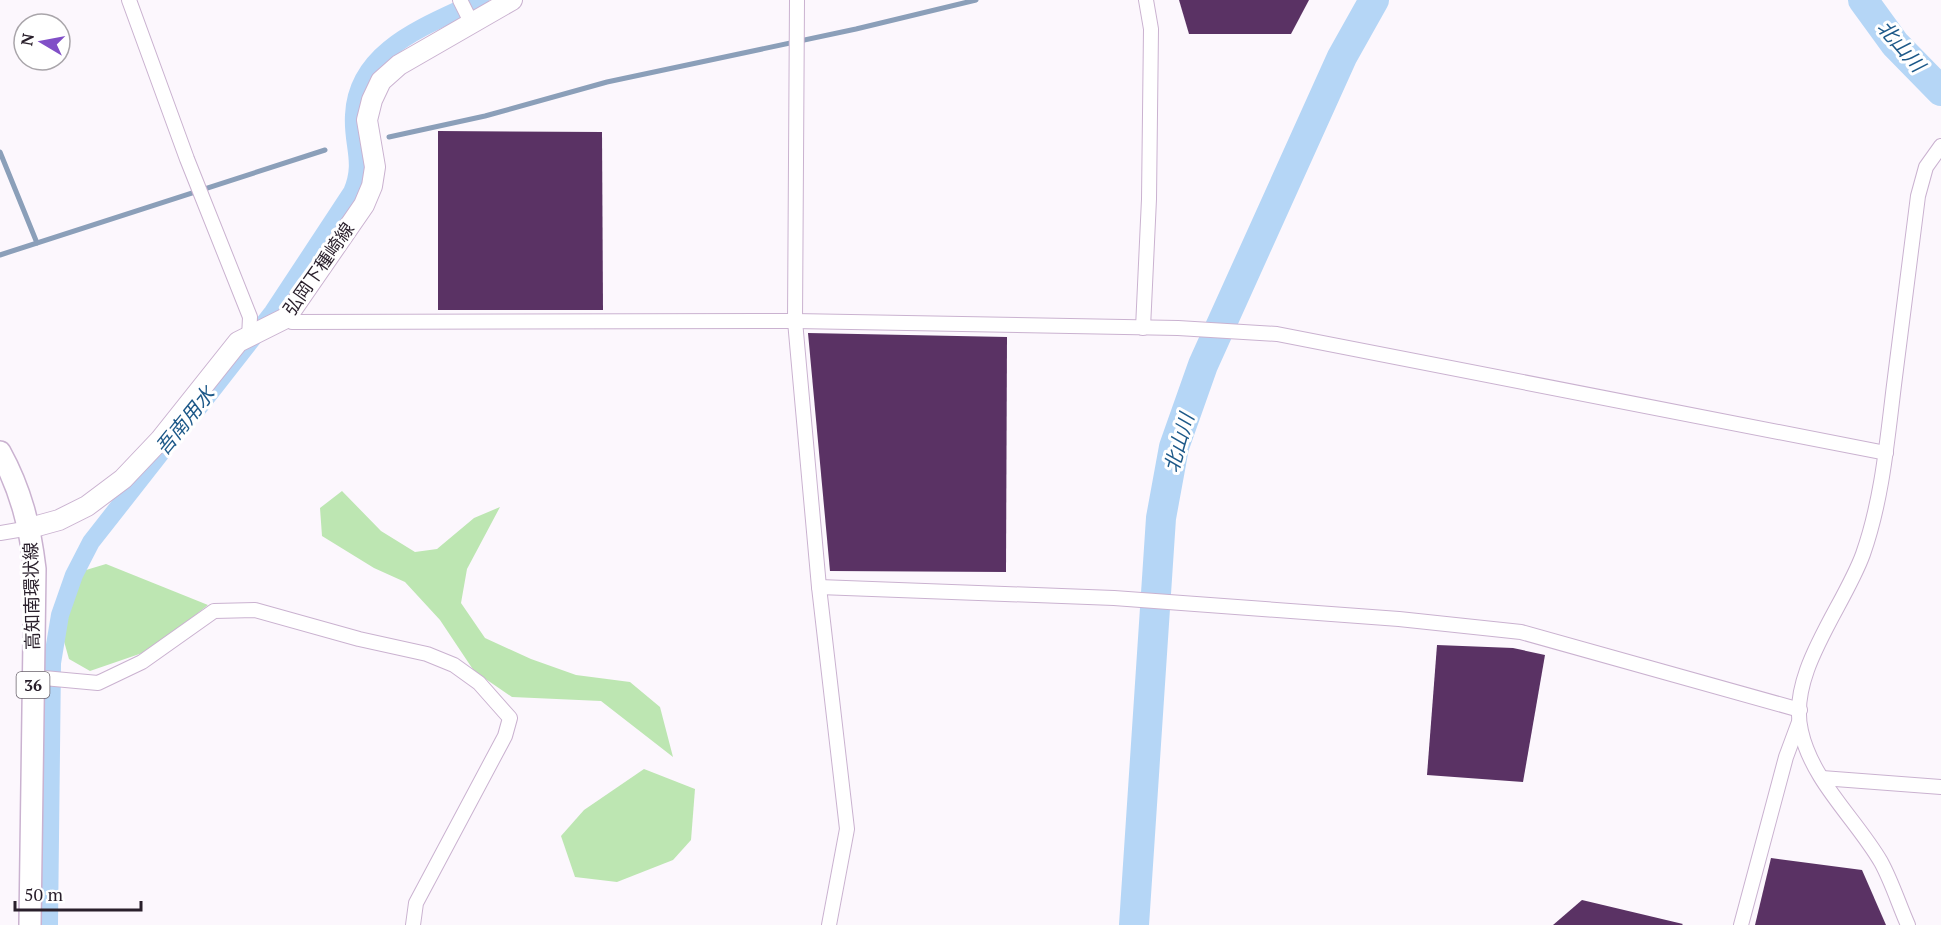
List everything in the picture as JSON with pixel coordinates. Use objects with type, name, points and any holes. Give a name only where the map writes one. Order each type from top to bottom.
[{"type":"main road","name":"弘岡下種崎線","points":[[30,528],[59,520],[87,506],[123,479],[160,440],[238,342],[278,323],[368,196],[375,166],[368,120],[381,81],[399,65],[471,21],[512,0]]},
{"type":"main road","name":"高知南環状線","points":[[0,452],[18,487],[30,528],[35,569],[39,678],[30,925]]},
{"type":"street","points":[[129,0],[187,159],[250,317],[250,338]]},
{"type":"street","points":[[460,0],[471,21]]},
{"type":"street","points":[[797,0],[795,321],[819,587],[847,829],[829,925]]},
{"type":"street","points":[[1143,328],[1149,199],[1151,29],[1146,0]]},
{"type":"street","points":[[1908,925],[1881,863],[1822,778],[1801,732],[1801,689],[1808,668],[1862,555],[1874,519],[1886,453],[1918,196],[1926,167],[1940,147]]},
{"type":"street","points":[[278,323],[795,321],[1178,328],[1276,334],[1886,453]]},
{"type":"street","points":[[0,533],[30,528]]},
{"type":"street","points":[[819,587],[1114,598],[1399,619],[1521,632],[1800,715]]},
{"type":"street","points":[[39,678],[98,682],[110,678],[142,662],[214,611],[228,609],[255,610],[359,639],[427,654],[454,665],[479,683],[510,718],[505,736],[416,903],[413,925]]},
{"type":"street","points":[[1742,925],[1786,757],[1800,715]]},
{"type":"street","points":[[1822,778],[1941,787]]},
{"type":"green space","points":[[342,491],[381,531],[415,552],[437,549],[474,518],[500,507],[467,569],[461,603],[485,638],[531,659],[576,675],[630,682],[660,707],[673,757],[601,701],[512,697],[474,671],[440,620],[405,582],[374,568],[322,536],[320,508]]},
{"type":"green space","points":[[106,564],[208,605],[151,650],[90,671],[69,659],[58,620],[76,573]]},
{"type":"green space","points":[[644,769],[695,789],[691,840],[673,860],[617,882],[575,877],[561,836],[584,810]]},
{"type":"building","points":[[1179,0],[1309,0],[1291,34],[1189,34]]},
{"type":"building","points":[[438,131],[602,132],[603,310],[438,310]]},
{"type":"building","points":[[808,333],[1007,337],[1006,572],[830,571]]},
{"type":"building","points":[[1437,645],[1513,648],[1545,655],[1523,782],[1427,775]]},
{"type":"building","points":[[1771,858],[1862,870],[1886,925],[1755,925]]},
{"type":"building","points":[[1582,900],[1683,924],[1553,925]]},
{"type":"waterway","name":"吾南用水","points":[[195,412],[273,312],[352,192],[358,172],[354,115],[358,92],[368,72],[399,42],[439,19],[480,0]]},
{"type":"waterway","points":[[389,137],[485,116],[607,82],[856,29],[976,0]]},
{"type":"waterway","name":"北山川","points":[[1134,925],[1161,518],[1174,447],[1203,365],[1342,57],[1374,0]]},
{"type":"waterway","name":"北山川","points":[[1863,0],[1895,44],[1941,91]]},
{"type":"waterway","points":[[0,255],[325,150]]},
{"type":"waterway","points":[[0,152],[37,243]]},
{"type":"waterway","name":"吾南用水","points":[[49,925],[52,663],[60,615],[74,575],[91,542],[171,440]]}]
